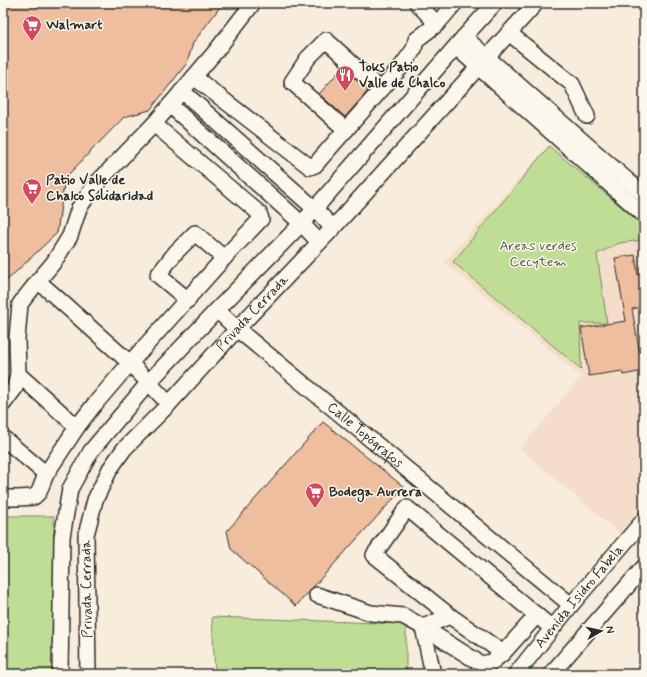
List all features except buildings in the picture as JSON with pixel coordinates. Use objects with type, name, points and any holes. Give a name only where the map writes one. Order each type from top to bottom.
[{"type":"street","points":[[3,404],[15,388],[18,374],[17,338],[20,304],[54,262],[70,236],[79,208],[96,184],[154,124],[194,77],[253,3]]},
{"type":"street","points":[[417,3],[437,24]]},
{"type":"street","points":[[194,77],[310,167],[315,165],[401,67],[414,49],[416,40],[437,24],[455,3]]},
{"type":"street","name":"Privada Cerrada","points":[[60,674],[62,537],[70,489],[91,451],[149,382],[217,310],[302,224],[495,3]]},
{"type":"street","name":"Privada Cerrada","points":[[88,674],[86,535],[95,500],[110,469],[121,454],[319,242],[334,228],[536,3]]},
{"type":"street","points":[[509,33],[572,84],[587,116]]},
{"type":"street","points":[[346,130],[292,82],[308,58],[326,40],[381,90]]},
{"type":"street","points":[[460,42],[644,215]]},
{"type":"street","points":[[483,63],[644,195]]},
{"type":"street","points":[[182,91],[315,209],[334,228]]},
{"type":"street","points":[[170,105],[302,224],[319,242]]},
{"type":"street","points":[[3,498],[34,497],[39,492],[46,474],[77,427],[94,405],[224,258],[261,219],[259,213],[154,124]]},
{"type":"street","points":[[188,300],[158,275],[176,252],[195,233],[224,258]]},
{"type":"street","points":[[38,281],[130,363],[168,404]]},
{"type":"street","name":"Calle Topógrafos","points":[[217,310],[571,604]]},
{"type":"street","points":[[18,374],[77,427]]},
{"type":"street","points":[[3,438],[46,474]]},
{"type":"street","points":[[503,653],[450,616],[374,555],[407,508],[552,628]]},
{"type":"street","name":"Avenida Isidro Fabela","points":[[516,674],[571,604],[644,520]]},
{"type":"street","name":"Avenida Isidro Fabela","points":[[551,674],[644,567]]},
{"type":"street","points":[[317,595],[371,613],[403,616],[481,664],[492,662],[503,653],[537,615]]},
{"type":"street","points":[[423,627],[450,616]]},
{"type":"street","points":[[423,627],[433,674]]},
{"type":"shaded area","points":[[549,146],[644,226],[644,510],[622,535],[520,449],[581,377],[444,262]]},
{"type":"green space","name":"Areas verdes Cecytem","points":[[549,146],[644,226],[644,240],[619,243],[597,254],[607,323],[580,323],[581,369],[453,262]]},
{"type":"green space","points":[[3,516],[54,516],[54,669],[52,674],[3,674]]},
{"type":"green space","points":[[212,617],[406,624],[406,674],[215,674]]},
{"type":"place","name":"Walmart","points":[[32,42]]},
{"type":"place","name":"Toks Patio Valle de Chalco","points":[[345,92]]},
{"type":"place","name":"Patio Valle de Chalco Solidaridad","points":[[32,205]]},
{"type":"place","name":"Bodega Aurrera","points":[[315,509]]}]
